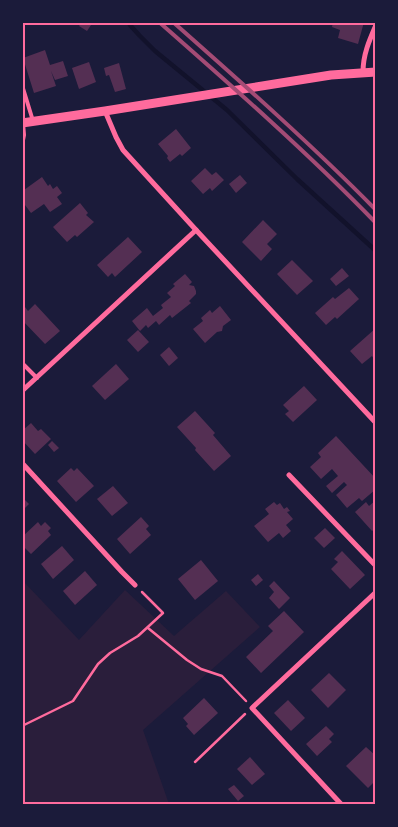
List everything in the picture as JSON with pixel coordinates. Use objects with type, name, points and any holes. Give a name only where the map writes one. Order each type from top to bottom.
[{"type":"street","points":[[363,72],[365,52],[376,25]]},
{"type":"street","points":[[23,123],[281,82],[331,75],[376,72]]},
{"type":"street","points":[[105,111],[123,150],[376,422]]},
{"type":"street","points":[[22,391],[196,230]]},
{"type":"street","points":[[22,463],[135,585]]},
{"type":"street","points":[[290,475],[376,566]]},
{"type":"street","points":[[341,804],[252,708],[376,592]]},
{"type":"lane","points":[[22,85],[34,121]]},
{"type":"lane","points":[[22,145],[23,123]]},
{"type":"lane","points":[[22,363],[37,378]]},
{"type":"path","points":[[22,726],[73,701],[98,664],[110,653],[138,636],[163,613],[135,585]]},
{"type":"path","points":[[148,628],[201,670],[222,676],[252,708],[195,762]]},
{"type":"shaded area","points":[[24,582],[79,640],[125,590],[174,636],[226,591],[260,627],[143,730],[169,804],[23,804],[22,584]]},
{"type":"building","points":[[82,22],[93,22],[87,31],[79,26]]},
{"type":"building","points":[[333,22],[364,22],[358,44],[338,38],[340,30],[332,27]]},
{"type":"building","points":[[45,50],[50,65],[63,61],[68,76],[55,80],[51,71],[56,86],[34,93],[23,58]]},
{"type":"building","points":[[89,62],[96,82],[79,89],[72,68]]},
{"type":"building","points":[[119,63],[126,89],[115,92],[109,75],[106,76],[104,68]]},
{"type":"building","points":[[176,129],[191,148],[182,156],[180,154],[170,162],[167,158],[168,156],[158,144]]},
{"type":"building","points":[[205,168],[212,175],[216,172],[224,180],[212,191],[210,188],[203,194],[191,181]]},
{"type":"building","points":[[240,175],[247,183],[236,193],[229,184]]},
{"type":"building","points":[[42,177],[48,186],[50,184],[53,189],[57,186],[62,193],[57,197],[62,204],[50,212],[44,204],[31,213],[22,201],[22,187],[24,190]]},
{"type":"building","points":[[80,203],[88,213],[86,215],[94,222],[77,237],[75,235],[67,242],[53,227]]},
{"type":"building","points":[[263,220],[277,234],[267,244],[272,249],[261,261],[242,242]]},
{"type":"building","points":[[128,237],[142,252],[115,277],[112,273],[108,277],[97,265]]},
{"type":"building","points":[[292,260],[313,281],[297,295],[277,274]]},
{"type":"building","points":[[342,268],[349,276],[336,286],[330,279]]},
{"type":"building","points":[[185,274],[192,282],[189,285],[194,286],[196,291],[196,294],[189,301],[191,303],[172,318],[170,315],[159,325],[156,321],[148,328],[146,325],[140,331],[132,321],[147,308],[153,316],[163,308],[161,305],[171,297],[167,293],[175,286],[173,284]]},
{"type":"building","points":[[349,288],[359,299],[337,319],[335,317],[326,325],[315,313],[333,297],[335,299]]},
{"type":"building","points":[[35,304],[60,331],[45,344],[22,320],[22,310],[25,307],[28,311]]},
{"type":"building","points":[[220,306],[231,320],[223,326],[222,331],[217,332],[205,343],[193,329],[203,321],[201,318],[210,310],[212,313]]},
{"type":"building","points":[[376,328],[376,358],[374,359],[372,356],[362,364],[350,351]]},
{"type":"building","points":[[138,330],[149,342],[138,352],[127,340]]},
{"type":"building","points":[[169,347],[178,358],[169,366],[160,355]]},
{"type":"building","points":[[116,364],[129,379],[105,400],[92,386]]},
{"type":"building","points":[[304,386],[317,400],[293,422],[285,414],[289,411],[283,405]]},
{"type":"building","points":[[195,411],[215,433],[213,435],[231,456],[214,471],[177,427]]},
{"type":"building","points":[[31,423],[38,431],[41,429],[51,439],[35,454],[22,440],[22,431]]},
{"type":"building","points":[[336,436],[376,479],[376,489],[362,501],[359,498],[347,508],[336,495],[347,485],[344,482],[332,493],[326,486],[338,476],[332,469],[321,479],[310,467],[321,457],[318,453]]},
{"type":"building","points":[[52,441],[59,448],[54,452],[48,445]]},
{"type":"building","points":[[71,468],[74,471],[77,468],[94,486],[76,502],[57,481]]},
{"type":"building","points":[[113,486],[128,503],[112,516],[97,499]]},
{"type":"building","points":[[22,497],[29,504],[22,511]]},
{"type":"building","points":[[376,500],[376,528],[372,531],[355,512],[366,502],[369,506]]},
{"type":"building","points":[[274,502],[277,505],[280,503],[284,509],[287,507],[290,511],[287,512],[293,519],[286,525],[291,531],[283,538],[279,533],[268,542],[254,526],[269,514],[265,509]]},
{"type":"building","points":[[141,517],[149,526],[146,529],[151,535],[130,554],[117,539]]},
{"type":"building","points":[[38,522],[41,526],[45,522],[51,528],[48,531],[51,535],[31,554],[22,545],[22,537]]},
{"type":"building","points":[[325,528],[335,538],[324,548],[314,538]]},
{"type":"building","points":[[62,546],[74,560],[53,579],[41,564]]},
{"type":"building","points":[[342,551],[365,575],[350,589],[331,569],[338,562],[334,559]]},
{"type":"building","points":[[201,560],[218,581],[195,600],[178,579]]},
{"type":"building","points":[[85,571],[97,585],[75,605],[63,591]]},
{"type":"building","points":[[258,574],[263,580],[256,586],[251,580]]},
{"type":"building","points":[[274,581],[290,598],[279,609],[269,598],[274,592],[269,586]]},
{"type":"building","points":[[284,611],[304,632],[261,673],[246,657],[273,631],[268,626]]},
{"type":"building","points":[[329,673],[346,690],[328,708],[311,690]]},
{"type":"building","points":[[204,698],[218,713],[194,735],[186,726],[188,724],[183,718]]},
{"type":"building","points":[[288,700],[305,718],[291,731],[274,713]]},
{"type":"building","points":[[326,726],[334,734],[329,739],[332,742],[317,756],[306,744]]},
{"type":"building","points":[[366,747],[376,756],[376,784],[374,782],[368,788],[346,766]]},
{"type":"building","points":[[250,757],[265,774],[252,785],[237,769]]},
{"type":"building","points":[[234,785],[244,796],[238,801],[228,789]]},
{"type":"waterway","points":[[130,25],[155,51],[227,110],[297,179],[376,251]]},
{"type":"railway","points":[[159,22],[297,145],[376,223]]},
{"type":"railway","points":[[173,22],[301,138],[376,210]]}]
